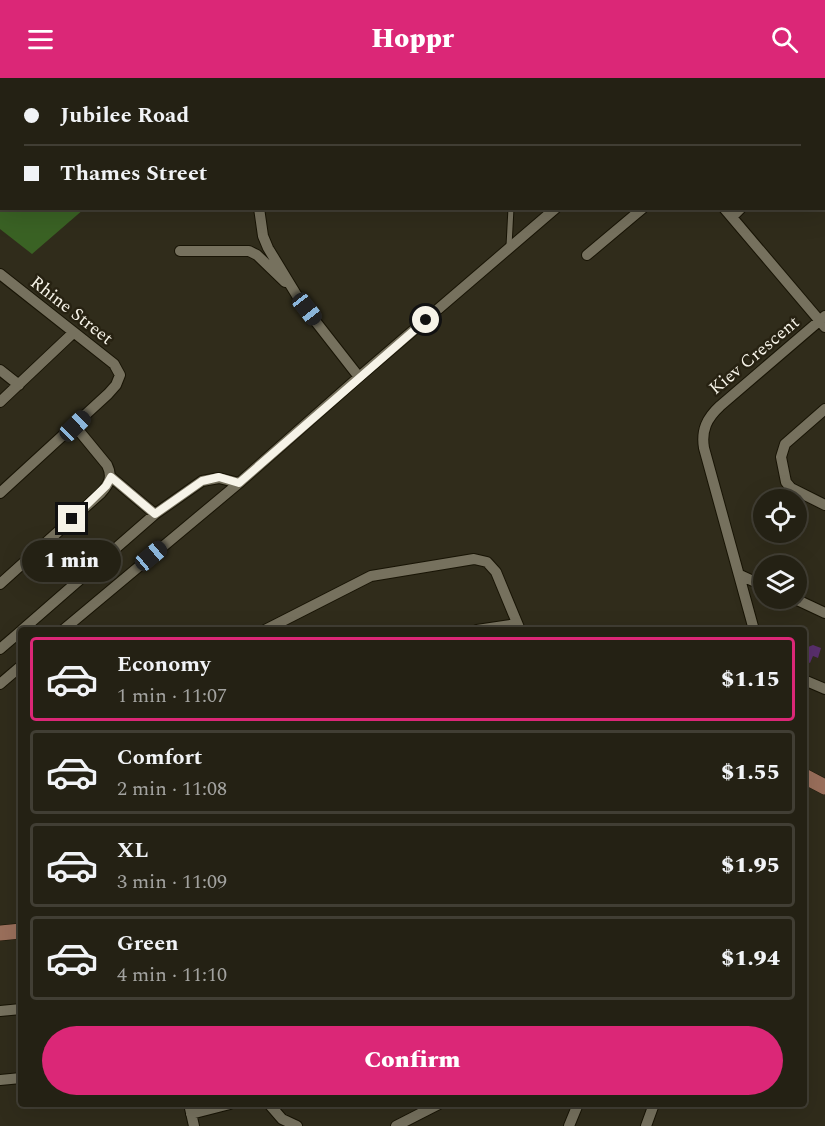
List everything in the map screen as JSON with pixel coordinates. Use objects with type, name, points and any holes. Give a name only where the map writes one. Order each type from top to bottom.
[{"type":"street","points":[[259,210],[264,241],[302,304],[359,377]]},
{"type":"street","points":[[67,627],[239,483],[554,210]]},
{"type":"street","points":[[587,255],[641,210]]},
{"type":"street","points":[[728,213],[823,321]]},
{"type":"street","points":[[180,251],[249,251],[294,289]]},
{"type":"street","name":"Rhine Street","points":[[0,274],[114,364],[120,375],[116,385],[75,426]]},
{"type":"street","name":"Kiev Crescent","points":[[753,627],[704,448],[705,426],[720,406],[823,321]]},
{"type":"street","points":[[0,402],[74,333]]},
{"type":"street","points":[[0,370],[19,385]]},
{"type":"street","points":[[825,409],[785,444],[781,457],[786,482],[791,488],[825,506]]},
{"type":"street","points":[[0,493],[75,426],[108,465],[111,477],[155,514]]},
{"type":"street","points":[[0,584],[101,492],[111,477]]},
{"type":"street","points":[[25,627],[155,514],[202,481],[219,477],[239,483]]},
{"type":"street","points":[[271,627],[371,576],[474,559],[487,562],[496,572],[519,627]]},
{"type":"street","points":[[740,575],[753,581]]},
{"type":"street","points":[[807,605],[825,613]]},
{"type":"street","points":[[0,649],[18,633]]},
{"type":"street","points":[[0,684],[18,669]]},
{"type":"street","points":[[807,681],[825,689]]},
{"type":"street","points":[[807,778],[825,787]]},
{"type":"street","points":[[0,933],[18,931]]},
{"type":"street","points":[[0,1011],[18,1009]]},
{"type":"street","points":[[0,1080],[18,1078]]},
{"type":"street","points":[[194,1126],[190,1109],[206,1107]]},
{"type":"street","points":[[272,1107],[282,1119],[297,1126]]},
{"type":"street","points":[[396,1126],[433,1107]]},
{"type":"street","points":[[569,1126],[577,1107]]},
{"type":"street","points":[[646,1126],[653,1107]]},
{"type":"lane","points":[[509,248],[511,210]]},
{"type":"green space","points":[[0,210],[83,210],[32,254],[0,229]]},
{"type":"building","points":[[813,645],[821,648],[818,658],[813,656],[810,663],[807,662],[807,646]]},
{"type":"route","points":[[72,519],[101,492],[111,477],[155,514],[202,481],[219,477],[239,483],[426,320]]}]
